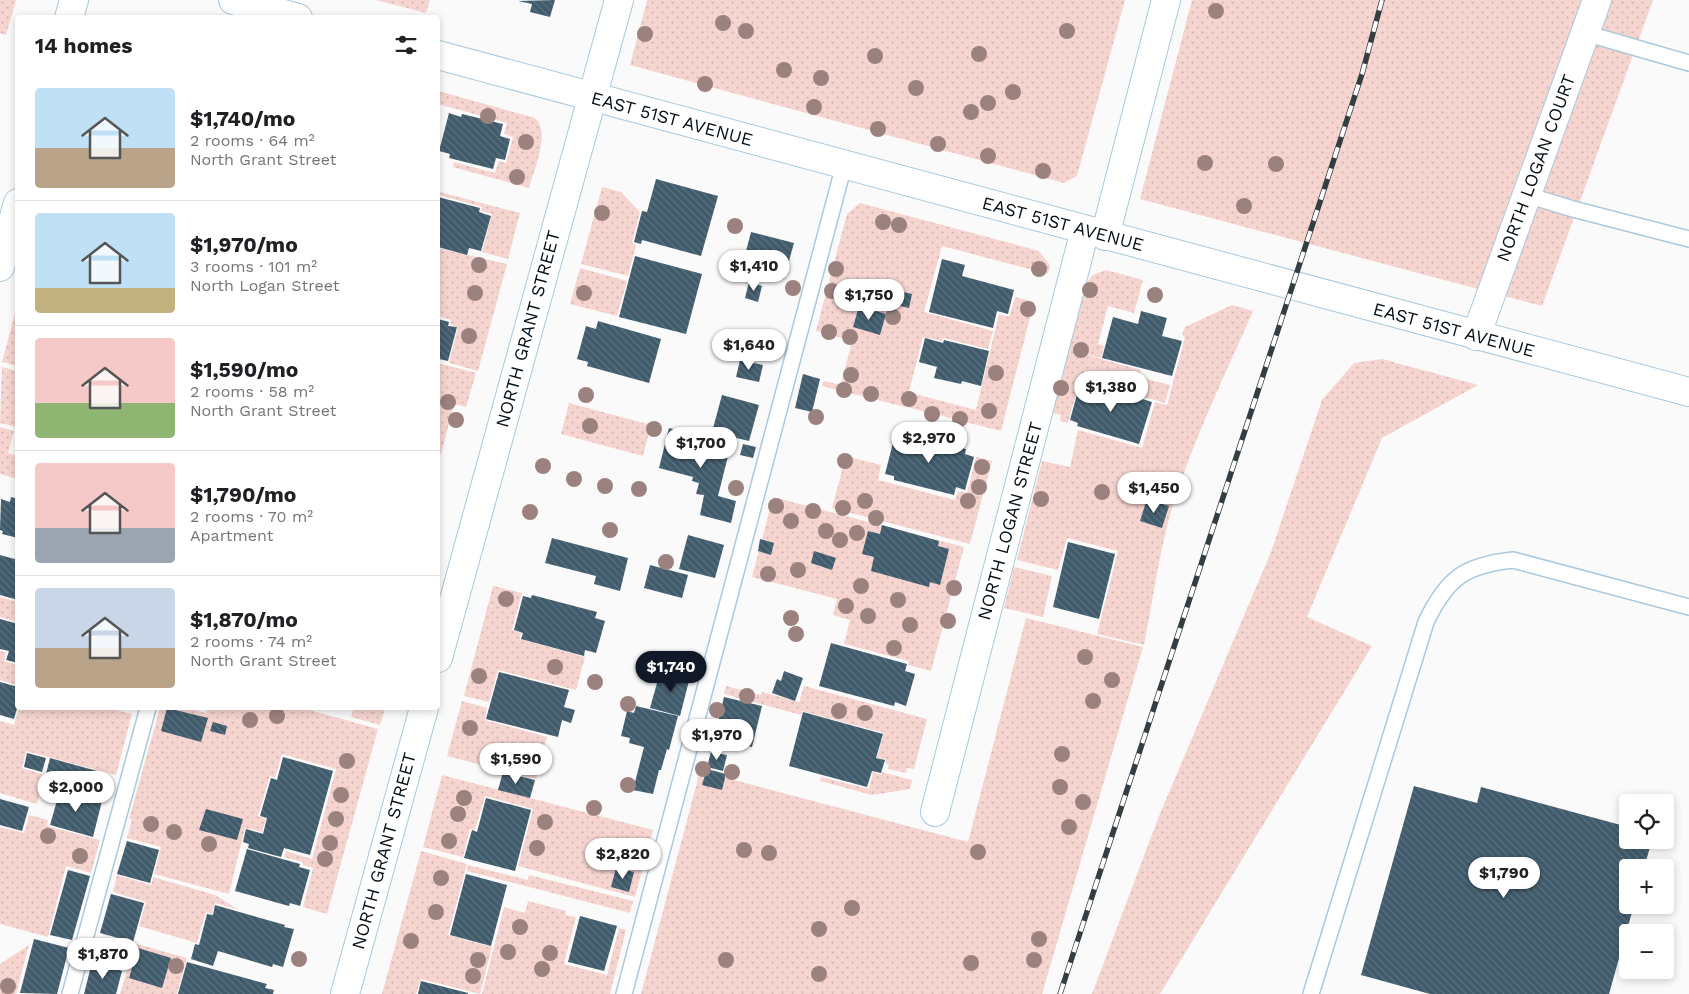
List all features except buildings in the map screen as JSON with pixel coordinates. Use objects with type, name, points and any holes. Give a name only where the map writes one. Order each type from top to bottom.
[{"type":"street","points":[[70,15],[74,0]]},
{"type":"street","points":[[233,0],[287,15]]},
{"type":"street","name":"NORTH GRANT STREET","points":[[440,651],[619,0]]},
{"type":"street","name":"NORTH LOGAN STREET","points":[[935,812],[1095,233],[1166,0]]},
{"type":"street","name":"NORTH LOGAN COURT","points":[[1476,336],[1597,0]]},
{"type":"street","name":"EAST 51ST AVENUE","points":[[440,56],[1689,392]]},
{"type":"street","points":[[0,267],[15,214]]},
{"type":"street","name":"NORTH GRANT STREET","points":[[345,994],[423,710]]},
{"type":"lane","points":[[1585,33],[1689,63]]},
{"type":"lane","points":[[624,994],[844,165]]},
{"type":"lane","points":[[1527,194],[1573,209],[1689,239]]},
{"type":"lane","points":[[1310,994],[1426,622],[1439,596],[1459,575],[1486,563],[1513,560],[1689,607]]},
{"type":"lane","points":[[70,994],[147,710]]},
{"type":"shaded area","points":[[0,0],[16,0],[6,35],[0,33]]},
{"type":"shaded area","points":[[376,0],[430,0],[426,13]]},
{"type":"shaded area","points":[[647,0],[1125,0],[1077,176],[1064,183],[630,65]]},
{"type":"shaded area","points":[[1192,0],[1653,0],[1542,306],[1140,199]]},
{"type":"shaded area","points":[[440,92],[535,118],[540,124],[542,132],[540,152],[529,188],[453,167],[454,162],[495,173],[499,161],[506,163],[513,137],[504,134],[507,123],[440,105]]},
{"type":"shaded area","points":[[602,187],[621,192],[640,212],[632,243],[636,245],[628,276],[581,264]]},
{"type":"shaded area","points":[[440,192],[520,213],[508,259],[482,252],[492,214],[481,211],[482,207],[440,195]]},
{"type":"shaded area","points":[[860,203],[1039,251],[1050,265],[1048,274],[942,246],[924,312],[993,331],[988,349],[943,338],[942,341],[923,337],[905,407],[822,386],[824,381],[841,385],[852,341],[816,331],[847,214]]},
{"type":"shaded area","points":[[440,248],[507,264],[478,371],[449,363],[458,327],[450,324],[451,320],[440,317]]},
{"type":"shaded area","points":[[580,268],[627,281],[617,316],[570,304]]},
{"type":"shaded area","points":[[1106,270],[1143,280],[1134,313],[1108,306],[1098,344],[1104,346],[1101,358],[1079,353],[1141,370],[1139,377],[1170,385],[1165,403],[1089,381],[1087,388],[1078,386],[1068,423],[1060,421],[1061,415],[1052,413],[1087,282],[1093,275]]},
{"type":"shaded area","points":[[1015,297],[1034,302],[1001,431],[907,407],[911,393],[976,410],[999,314],[1009,317]]},
{"type":"shaded area","points":[[1232,305],[1253,311],[1199,433],[1180,483],[1167,525],[1144,645],[1097,634],[1118,551],[1067,538],[1058,570],[1017,560],[1042,461],[1070,467],[1078,430],[1142,448],[1155,402],[1167,405],[1185,337],[1182,335],[1185,327]]},
{"type":"shaded area","points":[[15,313],[15,365],[2,362]]},
{"type":"shaded area","points":[[1382,359],[1478,385],[1382,438],[1307,617],[1372,646],[1160,994],[1092,994],[1159,816],[1271,552],[1322,400],[1354,363]]},
{"type":"shaded area","points":[[440,364],[476,373],[466,407],[454,404],[441,454]]},
{"type":"shaded area","points":[[2,367],[15,370],[15,427],[0,423]]},
{"type":"shaded area","points":[[569,403],[651,425],[643,456],[561,434]]},
{"type":"shaded area","points":[[0,427],[14,431],[8,453],[15,455],[15,478],[0,474]]},
{"type":"shaded area","points":[[846,456],[881,465],[878,480],[955,500],[958,491],[967,493],[976,457],[992,461],[970,544],[832,508]]},
{"type":"shaded area","points":[[773,497],[964,547],[931,671],[908,665],[909,661],[844,644],[850,620],[833,615],[837,599],[752,577]]},
{"type":"shaded area","points":[[1014,567],[1052,576],[1043,617],[1004,608]]},
{"type":"shaded area","points":[[493,586],[522,593],[512,630],[521,633],[520,639],[585,657],[576,690],[498,670],[489,702],[464,696]]},
{"type":"shaded area","points":[[0,597],[15,601],[15,621],[0,617]]},
{"type":"shaded area","points":[[1026,618],[1143,647],[1042,994],[641,994],[700,771],[968,842]]},
{"type":"shaded area","points":[[0,651],[6,653],[4,661],[15,664],[15,684],[0,680]]},
{"type":"shaded area","points":[[726,686],[761,695],[762,692],[799,702],[804,686],[927,719],[914,769],[907,768],[906,773],[888,769],[889,765],[885,763],[886,760],[877,757],[884,733],[802,711],[801,715],[724,694]]},
{"type":"shaded area","points":[[462,701],[487,708],[485,720],[547,737],[536,779],[447,756]]},
{"type":"shaded area","points":[[18,710],[115,710],[132,714],[116,775],[26,751],[22,768],[42,774],[40,780],[43,781],[37,804],[0,793],[0,721],[14,725]]},
{"type":"shaded area","points":[[159,710],[193,710],[206,713],[207,710],[309,710],[378,729],[327,914],[303,907],[313,868],[303,865],[303,862],[284,857],[286,851],[312,859],[336,769],[282,754],[275,778],[270,776],[258,816],[266,819],[262,832],[245,828],[229,894],[154,874],[161,847],[127,838],[132,819],[129,819]]},
{"type":"shaded area","points":[[353,710],[384,710],[380,725],[351,717]]},
{"type":"shaded area","points":[[873,772],[881,775],[882,772],[912,780],[910,789],[872,795],[820,781],[821,777],[869,789]]},
{"type":"shaded area","points":[[442,775],[653,830],[635,897],[518,866],[533,809],[485,796],[475,830],[470,829],[463,857],[423,847]]},
{"type":"shaded area","points":[[29,815],[48,820],[47,826],[100,840],[91,873],[66,866],[48,937],[0,924],[0,827],[24,833]]},
{"type":"shaded area","points":[[421,851],[467,864],[448,935],[492,947],[480,994],[421,979],[416,994],[382,994]]},
{"type":"shaded area","points":[[468,865],[528,880],[529,875],[633,901],[630,913],[467,871]]},
{"type":"shaded area","points":[[117,875],[151,885],[153,877],[215,895],[239,910],[215,903],[212,914],[206,912],[197,943],[139,926],[146,902],[113,892]]},
{"type":"shaded area","points":[[528,901],[566,911],[565,915],[576,917],[564,964],[607,975],[619,928],[626,930],[610,994],[482,994],[504,907],[525,913]]},
{"type":"shaded area","points":[[102,938],[136,947],[137,944],[187,958],[177,994],[120,994],[128,967],[96,958]]},
{"type":"shaded area","points":[[29,945],[16,994],[0,994],[0,964]]},
{"type":"railway","points":[[1060,994],[1362,74],[1382,0]]}]
